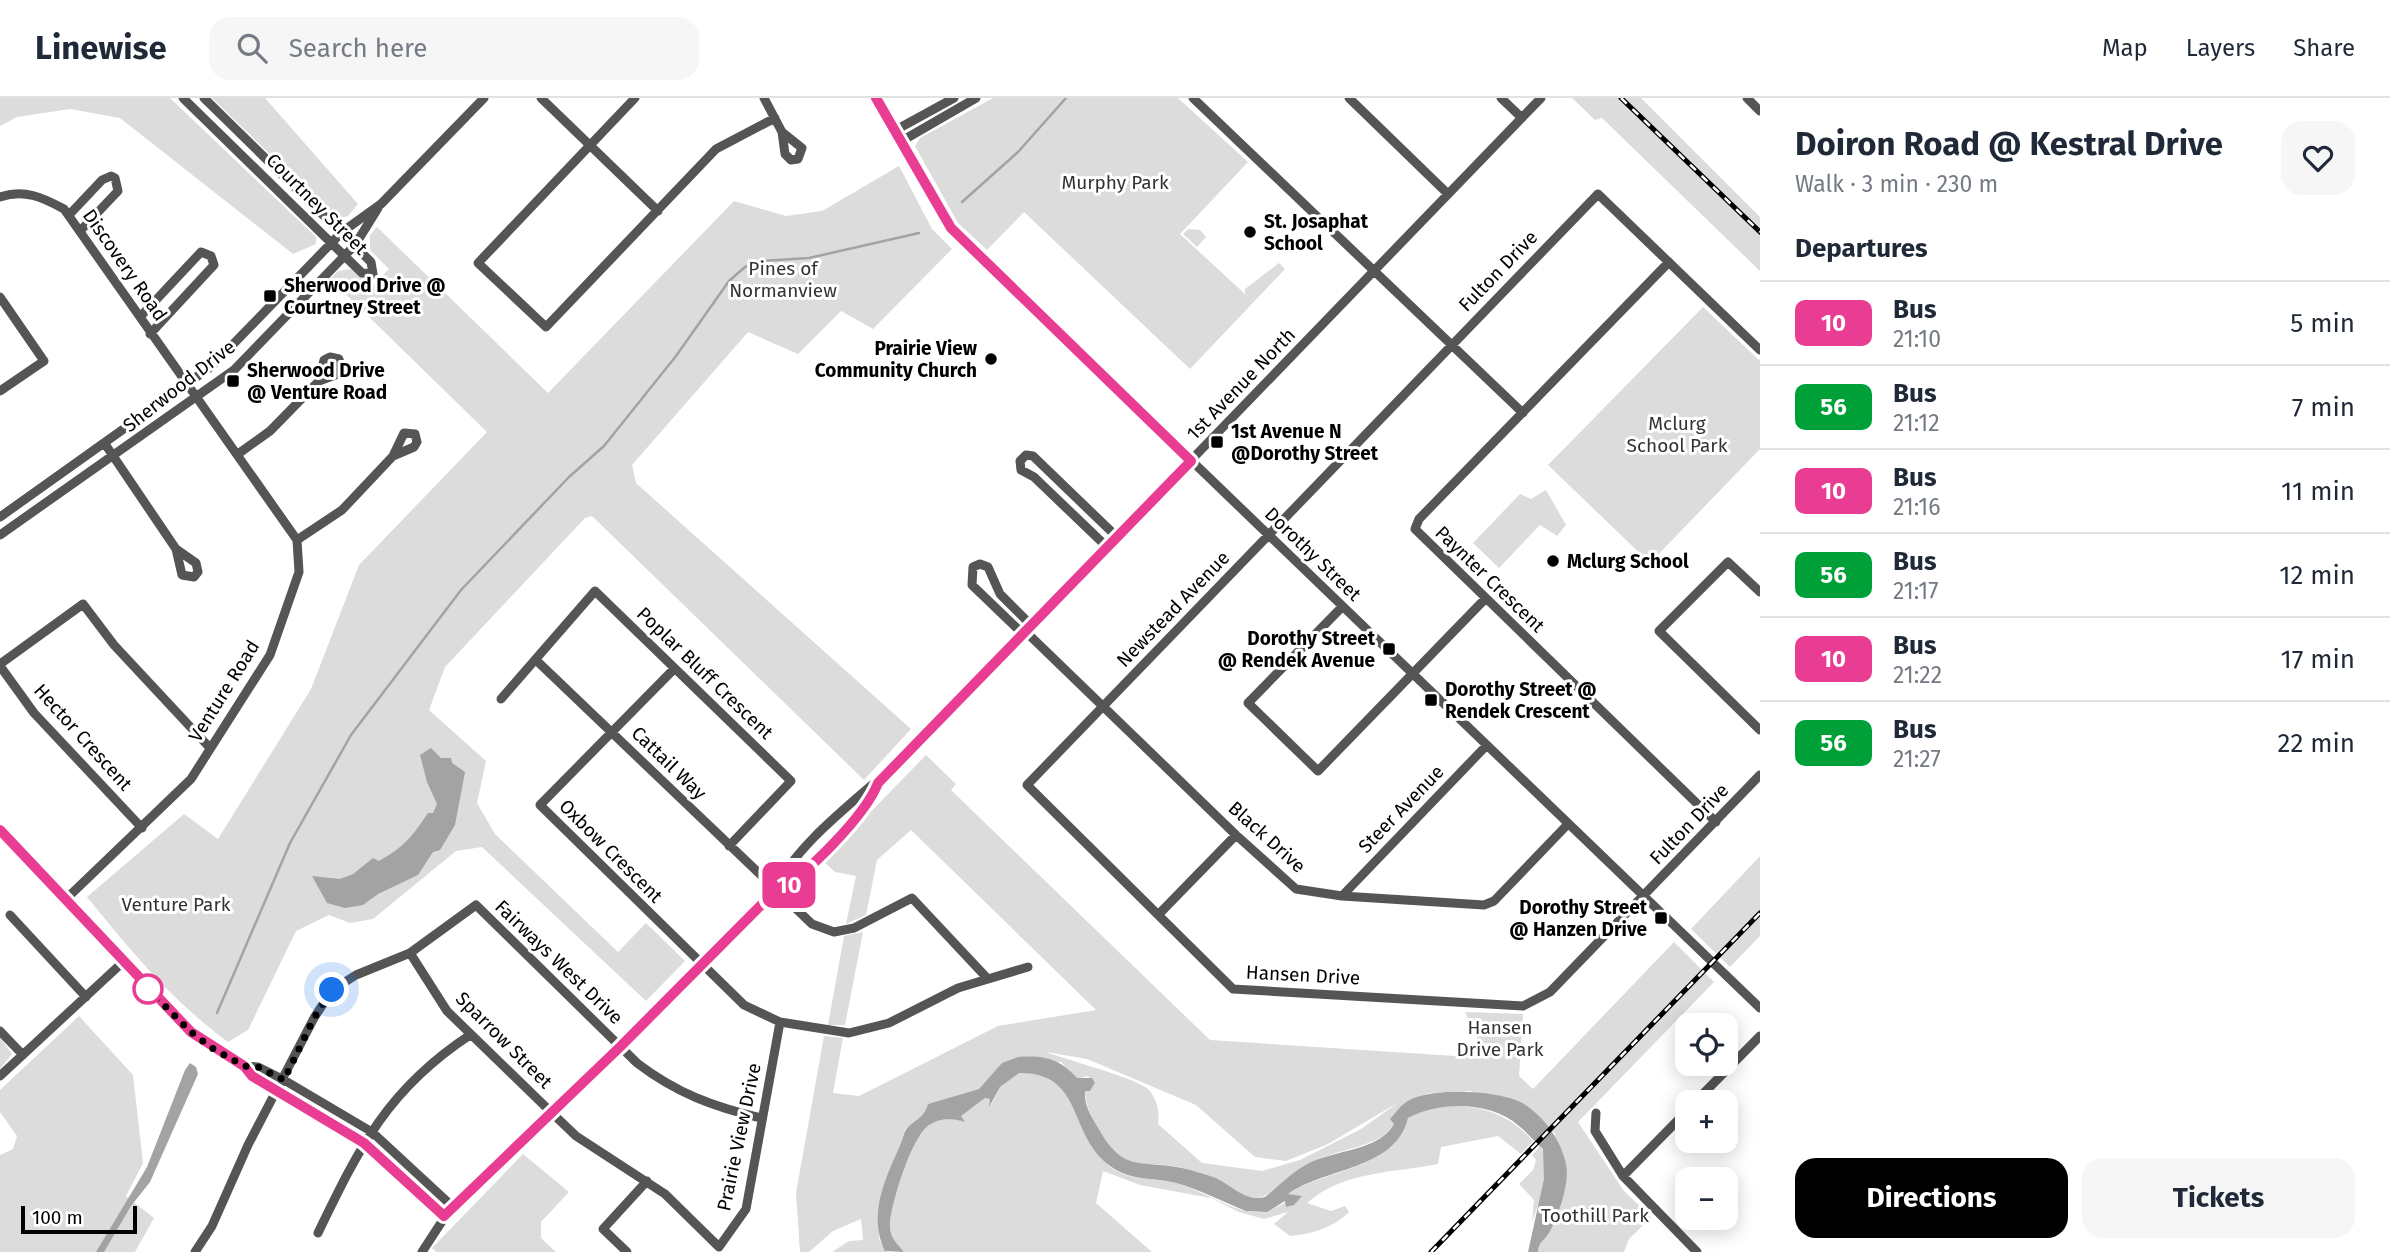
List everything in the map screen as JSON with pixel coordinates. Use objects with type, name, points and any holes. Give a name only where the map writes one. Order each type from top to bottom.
[{"type":"street","name":"Courtney Street","points":[[183,98],[362,273],[373,274],[375,270],[371,262],[355,245],[204,98]]},
{"type":"street","name":"Sherwood Drive","points":[[0,517],[212,366],[342,232],[381,204],[484,98]]},
{"type":"street","points":[[541,98],[657,211]]},
{"type":"street","points":[[635,98],[478,262],[546,327],[716,149],[775,118]]},
{"type":"street","points":[[764,98],[782,132]]},
{"type":"street","name":"Dorothy Street","points":[[876,98],[935,206],[956,234],[1760,1008]]},
{"type":"street","points":[[894,131],[954,98]]},
{"type":"street","points":[[900,142],[975,98]]},
{"type":"street","points":[[1193,98],[1523,413]]},
{"type":"street","points":[[1349,98],[1448,194]]},
{"type":"street","points":[[1501,98],[1522,118]]},
{"type":"street","name":"1st Avenue North","points":[[878,783],[1541,98]]},
{"type":"street","points":[[1747,98],[1760,111]]},
{"type":"street","points":[[69,215],[102,180],[111,176],[115,178],[118,191],[81,230]]},
{"type":"street","name":"Discovery Road","points":[[0,197],[13,193],[38,195],[64,209],[197,397]]},
{"type":"street","name":"Fulton Drive","points":[[1268,535],[1598,194],[1760,350]]},
{"type":"street","name":"Sherwood Drive","points":[[0,535],[234,370],[355,245],[381,204]]},
{"type":"street","points":[[140,317],[201,252],[211,256],[214,264],[150,334]]},
{"type":"street","name":"Paynter Crescent","points":[[1669,262],[1419,519],[1415,529],[1716,821]]},
{"type":"street","points":[[0,297],[44,361],[0,391]]},
{"type":"street","points":[[237,454],[270,431],[319,381]]},
{"type":"street","points":[[197,397],[297,540],[342,510],[393,456]]},
{"type":"street","points":[[104,444],[176,549]]},
{"type":"street","points":[[1106,547],[1034,477],[1021,470],[1020,461],[1026,455],[1033,456],[1116,536]]},
{"type":"street","name":"Newstead Avenue","points":[[1103,707],[1268,535]]},
{"type":"street","name":"Venture Road","points":[[66,899],[191,779],[270,655],[299,572],[297,540]]},
{"type":"street","points":[[1760,592],[1728,562],[1659,631],[1760,730]]},
{"type":"street","points":[[980,564],[988,567],[1000,594],[1025,629],[972,585],[973,567],[980,564]]},
{"type":"street","name":"Poplar Bluff Crescent","points":[[537,661],[595,591],[791,781],[729,846]]},
{"type":"street","points":[[1342,607],[1248,703],[1318,771],[1486,598]]},
{"type":"street","name":"Hector Crescent","points":[[142,828],[34,713],[0,665],[83,604],[114,645],[210,748]]},
{"type":"street","name":"Black Drive","points":[[1025,629],[1236,835],[1296,889],[1342,896],[1484,905],[1494,901],[1567,825]]},
{"type":"street","points":[[502,699],[537,661]]},
{"type":"street","name":"Cattail Way","points":[[537,661],[812,924],[834,932],[873,921],[912,898],[975,962],[987,978]]},
{"type":"street","points":[[612,733],[674,669]]},
{"type":"street","name":"Hansen Drive","points":[[1103,707],[1027,785],[1234,989],[1523,1006],[1550,992],[1642,897]]},
{"type":"street","name":"Oxbow Crescent","points":[[612,733],[540,805],[701,964]]},
{"type":"street","name":"Steer Avenue","points":[[1342,896],[1486,746]]},
{"type":"street","name":"Fulton Drive","points":[[1642,897],[1760,775]]},
{"type":"street","points":[[775,891],[782,873],[861,792],[878,783]]},
{"type":"street","points":[[422,1252],[452,1206],[621,1046],[775,891],[793,884],[871,802],[878,783]]},
{"type":"street","points":[[0,830],[191,1032],[212,1048],[244,1066],[252,1076],[364,1143],[444,1216]]},
{"type":"street","points":[[1159,914],[1236,835]]},
{"type":"street","name":"Fairways West Drive","points":[[195,1252],[212,1226],[248,1145],[314,1018],[332,990],[356,975],[410,953],[475,905],[621,1046]]},
{"type":"street","points":[[10,915],[86,997]]},
{"type":"street","name":"Sparrow Street","points":[[410,953],[447,1011],[552,1113]]},
{"type":"street","points":[[0,1076],[123,962]]},
{"type":"street","points":[[701,964],[744,1005],[780,1022],[849,1033],[870,1030],[958,988],[1028,967]]},
{"type":"street","name":"Prairie View Drive","points":[[552,1113],[587,1144],[647,1181],[717,1250],[746,1209],[780,1022]]},
{"type":"street","points":[[0,1031],[23,1055]]},
{"type":"street","points":[[318,1233],[372,1132],[419,1072],[470,1034]]},
{"type":"street","points":[[1707,1090],[1760,1036]]},
{"type":"street","points":[[621,1046],[637,1063],[674,1089],[711,1105],[761,1118]]},
{"type":"street","points":[[244,1066],[258,1067],[284,1080],[372,1132],[452,1206]]},
{"type":"street","points":[[1596,1113],[1595,1131],[1623,1176],[1697,1252]]},
{"type":"street","points":[[1623,1176],[1675,1123]]},
{"type":"street","points":[[627,1252],[603,1229],[647,1181]]},
{"type":"green space","points":[[0,98],[170,98],[316,237],[316,244],[293,254],[120,118],[70,109],[17,117],[0,126]]},
{"type":"green space","points":[[212,98],[265,98],[358,204],[348,216],[337,219]]},
{"type":"green space","name":"Murphy Park","points":[[993,98],[1178,98],[1248,162],[1180,234],[1245,294],[1245,289],[1279,263],[1285,269],[1190,369],[1024,212],[987,250],[958,223],[915,146],[920,138]]},
{"type":"green space","points":[[1572,98],[1641,98],[1760,217],[1760,271],[1602,118],[1595,120]]},
{"type":"green space","points":[[899,166],[932,229],[952,249],[873,329],[841,311],[798,354],[748,332],[632,465],[636,483],[911,729],[864,780],[592,516],[585,518],[445,667],[429,710],[486,761],[477,803],[495,834],[618,952],[646,923],[685,961],[646,1001],[482,847],[456,851],[373,919],[350,923],[329,915],[296,931],[248,1030],[228,1042],[188,1009],[153,974],[87,897],[184,814],[218,839],[311,689],[359,565],[487,432],[330,279],[338,271],[351,269],[371,287],[389,269],[370,250],[370,235],[377,227],[548,393],[734,201],[786,216],[822,211]]},
{"type":"green space","points":[[1188,229],[1200,230],[1206,237],[1197,247],[1183,234]]},
{"type":"green space","name":"Mclurg School Park","points":[[1703,307],[1760,361],[1760,449],[1650,563],[1548,465]]},
{"type":"green space","points":[[1546,490],[1566,525],[1557,536],[1540,525],[1499,568],[1473,543],[1520,494],[1531,499]]},
{"type":"green space","points":[[926,755],[956,784],[951,790],[1210,1040],[1486,1058],[1465,1012],[1523,1014],[1519,1076],[1533,1089],[1674,942],[1714,982],[1684,1013],[1675,1013],[1675,1022],[1578,1122],[1624,1191],[1651,1217],[1629,1239],[1624,1252],[1538,1252],[1555,1133],[1470,1091],[1429,1093],[1406,1102],[1386,1134],[1313,1161],[1272,1192],[1258,1198],[1250,1198],[1212,1178],[1187,1169],[1136,1163],[1118,1154],[1097,1126],[1087,1105],[1085,1091],[1090,1091],[1095,1083],[1088,1076],[1077,1079],[1061,1062],[990,1077],[979,1089],[929,1104],[925,1114],[905,1129],[880,1215],[879,1239],[887,1252],[832,1252],[849,1241],[863,1240],[861,1219],[833,1231],[809,1252],[800,1252],[796,1193],[824,1036],[843,1038],[833,1093],[859,1096],[998,1026],[1096,1010],[911,830],[877,860],[866,915],[846,924],[856,876],[835,872],[823,861]],"holes":[[[1046,1052],[1087,1059],[1196,1105],[1255,1157],[1286,1161],[1328,1144],[1399,1102],[1361,1129],[1300,1160],[1262,1171],[1202,1163],[1158,1124],[1157,1106],[1148,1089],[1115,1074]]]},
{"type":"green space","points":[[1760,856],[1760,936],[1730,967],[1691,929]]},
{"type":"green space","points":[[863,932],[845,1025],[828,1025],[844,936]]},
{"type":"green space","points":[[79,1016],[133,1075],[143,1163],[126,1196],[154,1218],[135,1252],[0,1252],[0,1155],[13,1149],[17,1136],[0,1112],[0,1090]]},
{"type":"green space","points":[[0,1037],[12,1054],[0,1069]]},
{"type":"green space","points":[[1018,1073],[1050,1077],[1058,1083],[1100,1157],[1117,1171],[1133,1177],[1175,1183],[1245,1211],[1265,1211],[1276,1207],[1292,1196],[1288,1194],[1303,1186],[1375,1158],[1390,1148],[1401,1135],[1408,1118],[1424,1111],[1458,1106],[1491,1112],[1506,1119],[1533,1141],[1521,1154],[1498,1136],[1441,1147],[1438,1164],[1369,1175],[1336,1185],[1307,1203],[1331,1211],[1345,1206],[1349,1212],[1329,1226],[1306,1234],[1290,1236],[1274,1224],[1288,1212],[1264,1219],[1239,1212],[1211,1198],[1140,1185],[1103,1171],[1096,1203],[1152,1252],[904,1252],[892,1236],[890,1219],[902,1175],[921,1133],[931,1123],[940,1120],[964,1121],[961,1116],[985,1098],[990,1099],[991,1105],[1000,1087]]},
{"type":"green space","points":[[1540,1146],[1546,1163],[1546,1173],[1532,1222],[1534,1200],[1519,1184],[1533,1170],[1536,1160],[1532,1155]]},
{"type":"green space","points":[[523,1154],[569,1192],[541,1222],[541,1238],[556,1252],[436,1252],[432,1248]]},
{"type":"shaded area","points":[[431,748],[441,758],[451,758],[452,763],[465,772],[455,825],[440,850],[433,852],[418,875],[378,894],[363,905],[345,908],[327,903],[312,876],[340,879],[353,874],[373,858],[379,861],[401,846],[428,813],[433,813],[437,804],[427,782],[420,755]]},
{"type":"shaded area","points":[[1018,1057],[1051,1060],[1064,1066],[1077,1078],[1092,1078],[1095,1083],[1090,1091],[1085,1091],[1088,1109],[1115,1152],[1124,1158],[1133,1162],[1194,1171],[1213,1177],[1244,1195],[1258,1198],[1265,1197],[1309,1163],[1378,1140],[1394,1124],[1390,1119],[1405,1103],[1415,1098],[1429,1094],[1464,1092],[1513,1099],[1538,1115],[1560,1146],[1567,1171],[1563,1198],[1538,1252],[1528,1252],[1544,1179],[1543,1149],[1507,1118],[1480,1108],[1450,1106],[1421,1112],[1408,1118],[1401,1135],[1390,1148],[1375,1158],[1304,1185],[1288,1194],[1302,1196],[1294,1205],[1286,1207],[1285,1201],[1267,1212],[1246,1211],[1185,1186],[1134,1177],[1118,1171],[1096,1153],[1073,1107],[1055,1083],[1040,1075],[1019,1073],[1000,1087],[989,1107],[990,1099],[985,1098],[961,1116],[965,1122],[942,1120],[929,1125],[922,1132],[909,1156],[891,1214],[891,1233],[904,1252],[885,1251],[878,1225],[880,1199],[906,1129],[922,1115],[928,1104],[979,1089],[1002,1063]]},
{"type":"shaded area","points":[[190,1063],[196,1067],[198,1074],[150,1182],[131,1206],[104,1252],[96,1252],[147,1167]]},
{"type":"waterway","points":[[962,202],[1018,152],[1066,98]]},
{"type":"waterway","points":[[217,1013],[290,843],[351,735],[461,590],[569,477],[604,446],[676,356],[729,281],[745,267],[760,261],[809,258],[919,233]]},
{"type":"railway","points":[[1621,98],[1760,232]]},
{"type":"railway","points":[[1431,1252],[1760,913]]},
{"type":"bus line","name":"10","points":[[0,830],[191,1032],[212,1048],[244,1066],[252,1076],[364,1143],[444,1216],[621,1046],[775,891],[793,884],[871,802],[878,783],[1191,461],[951,228],[935,206],[876,98]]},
{"type":"place","name":"St. Josaphat School","points":[[1250,232]]},
{"type":"place","name":"Sherwood Drive @ Courtney Street","points":[[270,296]]},
{"type":"place","name":"Prairie View Community Church","points":[[991,359]]},
{"type":"place","name":"Sherwood Drive @ Venture Road","points":[[233,381]]},
{"type":"place","name":"1st Avenue N @Dorothy Street","points":[[1217,442]]},
{"type":"place","name":"Mclurg School","points":[[1553,561]]},
{"type":"place","name":"Dorothy Street @ Rendek Avenue","points":[[1389,649]]},
{"type":"place","name":"Dorothy Street @ Rendek Crescent","points":[[1431,700]]},
{"type":"place","name":"Dorothy Street @ Hanzen Drive","points":[[1661,918]]},
{"type":"route","points":[[148,989],[191,1032],[212,1048],[244,1066],[258,1067],[284,1080],[314,1018],[332,990]]},
{"type":"park label","name":"Pines of Normanview","points":[[783,279]]},
{"type":"park label","name":"Venture Park","points":[[176,904]]},
{"type":"park label","name":"Hansen Drive Park","points":[[1500,1038]]},
{"type":"park label","name":"Toothill Park","points":[[1595,1215]]}]
